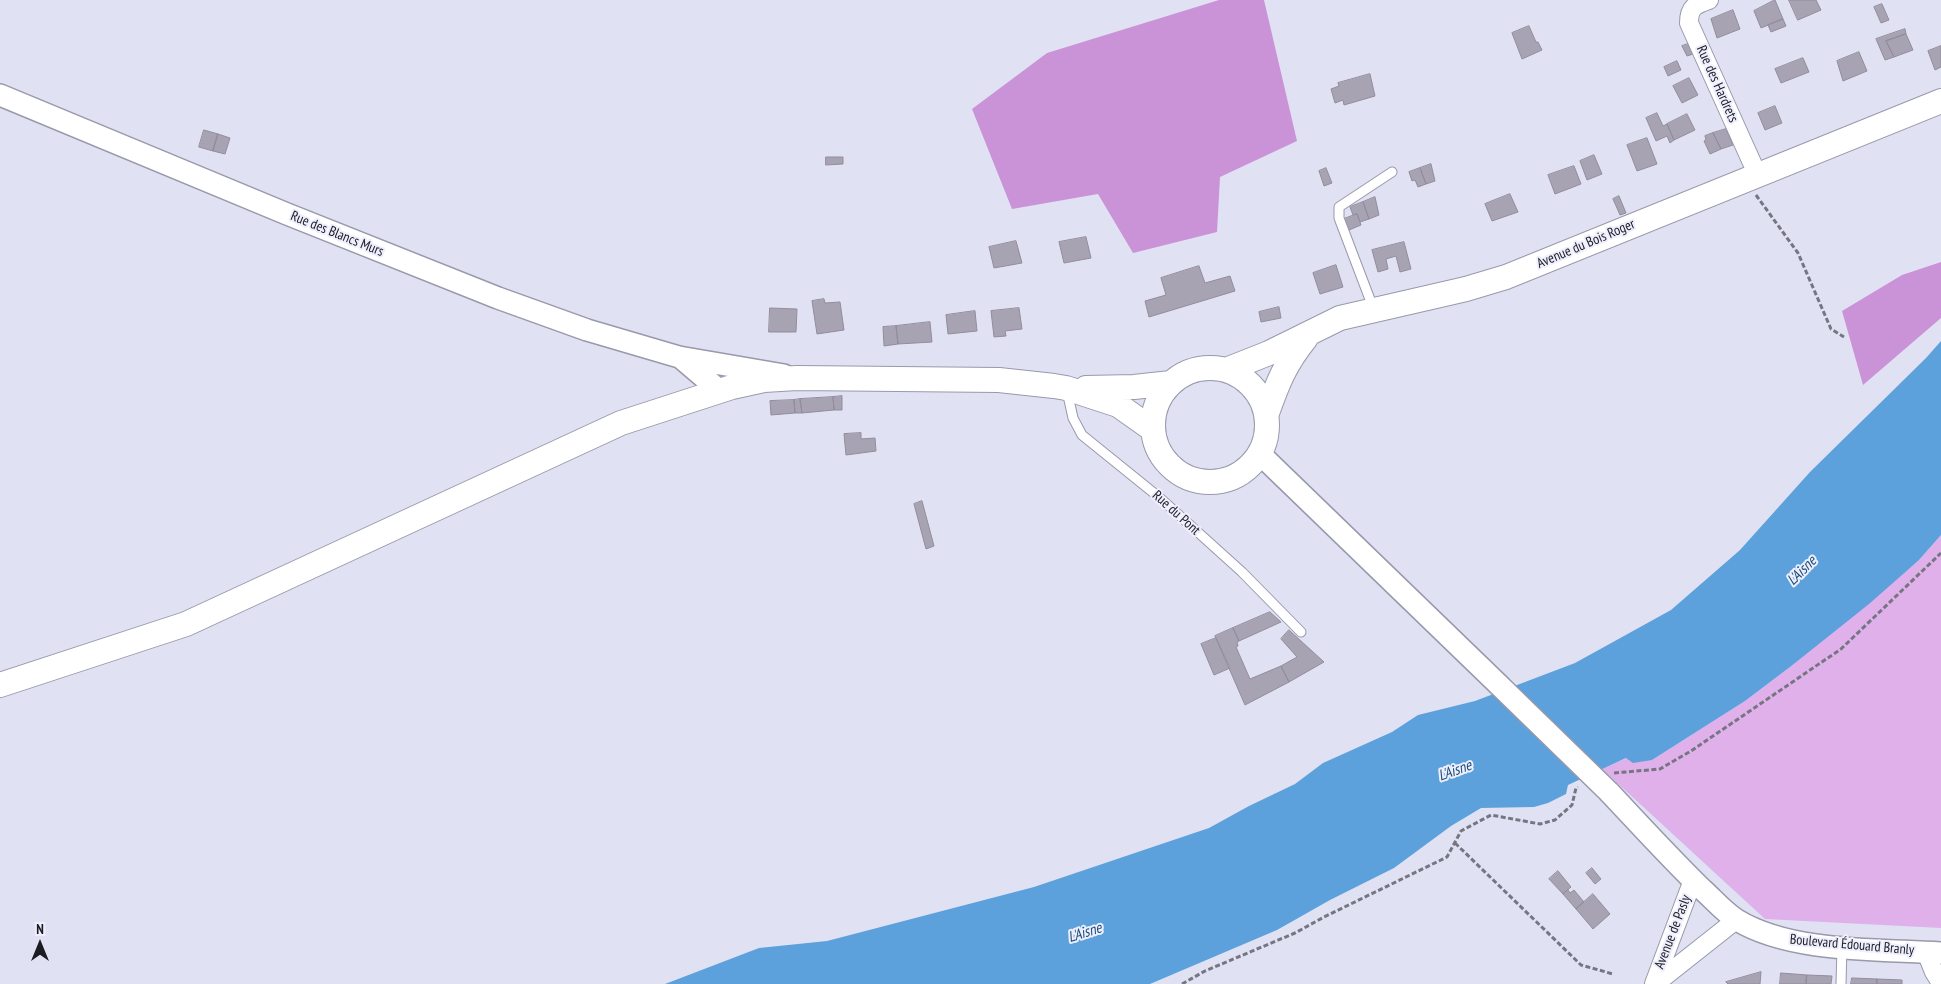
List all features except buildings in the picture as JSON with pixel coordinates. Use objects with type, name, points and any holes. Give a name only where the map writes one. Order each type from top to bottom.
[{"type":"main road","name":"Avenue du Bois Roger","points":[[1226,370],[1269,353],[1340,318],[1466,289],[1506,277],[1941,101]]},
{"type":"main road","points":[[1267,413],[1261,398],[1252,386],[1240,376],[1226,370],[1212,368],[1197,369],[1183,374],[1171,383],[1160,396],[1154,412],[1152,429],[1156,447],[1166,463],[1180,475],[1197,482],[1216,483],[1233,479],[1249,468],[1260,454],[1267,434],[1267,413],[1277,384],[1290,358],[1311,333]]},
{"type":"main road","points":[[0,686],[186,624],[621,424],[726,389],[764,380],[797,378],[999,380],[1066,388],[1134,388],[1171,383]]},
{"type":"main road","points":[[1066,388],[1118,405],[1152,429]]},
{"type":"street","name":"Rue des Hardrets","points":[[1708,0],[1695,5],[1689,14],[1689,23],[1752,178]]},
{"type":"street","name":"Rue des Blancs Murs","points":[[0,95],[287,214],[498,298],[587,330],[684,362],[721,364],[797,378]]},
{"type":"street","points":[[684,362],[726,389]]},
{"type":"street","points":[[684,362],[688,402]]},
{"type":"street","points":[[721,364],[726,389]]},
{"type":"street","name":"Boulevard Édouard Branly","points":[[1260,454],[1499,685],[1610,782],[1693,880],[1736,920],[1760,932],[1789,941],[1842,947],[1934,952]]},
{"type":"street","name":"Avenue de Pasly","points":[[1654,984],[1693,880]]},
{"type":"street","name":"Avenue de Pasly","points":[[1654,984],[1736,920]]},
{"type":"street","points":[[1934,952],[1934,972],[1941,983]]},
{"type":"lane","points":[[1374,310],[1340,218],[1340,207],[1392,172]]},
{"type":"lane","name":"Rue du Pont","points":[[1066,388],[1073,418],[1082,435],[1160,498],[1242,572],[1301,632]]},
{"type":"lane","points":[[1841,984],[1842,947]]},
{"type":"path","points":[[1752,178],[1798,253],[1831,329],[1844,337]]},
{"type":"path","points":[[1610,782],[1660,768],[1699,746],[1840,649],[1941,553]]},
{"type":"path","points":[[1182,984],[1205,971],[1296,933],[1324,917],[1447,857],[1461,831],[1491,815],[1540,824],[1555,820],[1572,805],[1576,788],[1584,783]]},
{"type":"path","points":[[1455,843],[1581,965],[1613,974]]},
{"type":"shaded area","points":[[1219,0],[1264,0],[1297,141],[1220,177],[1217,232],[1133,253],[1098,194],[1012,209],[972,109],[1047,53]]},
{"type":"shaded area","points":[[1941,262],[1941,318],[1863,385],[1842,311],[1902,275]]},
{"type":"shaded area","points":[[1941,535],[1941,928],[1765,919],[1602,769],[1627,758],[1652,760],[1745,701],[1790,667],[1919,560]]},
{"type":"water","name":"L'Aisne","points":[[1941,341],[1941,535],[1919,560],[1869,604],[1790,667],[1745,701],[1652,760],[1633,763],[1626,758],[1568,785],[1566,794],[1548,803],[1534,807],[1481,808],[1451,826],[1394,868],[1330,900],[1277,930],[1150,984],[665,984],[759,948],[827,941],[1034,887],[1209,828],[1295,784],[1323,763],[1392,732],[1418,715],[1475,701],[1575,663],[1671,610],[1740,550],[1810,472]]}]
